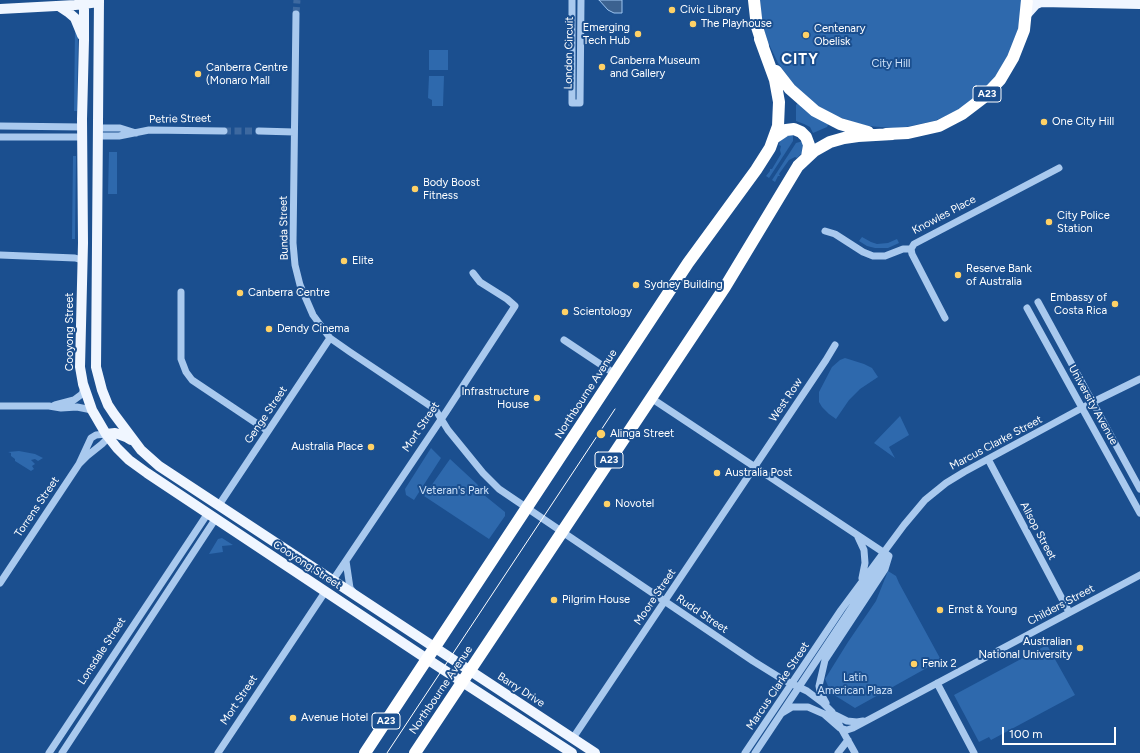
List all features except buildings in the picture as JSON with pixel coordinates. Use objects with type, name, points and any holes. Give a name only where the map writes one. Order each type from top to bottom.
[{"type":"highway","name":"A23","points":[[754,0],[760,39],[769,59],[783,82],[803,102],[831,120],[850,128],[869,132],[893,134],[926,130],[939,126],[962,114],[983,98],[1000,80],[1013,58],[1022,38],[1027,0]]},
{"type":"highway","name":"Northbourne Avenue","points":[[365,753],[688,262],[765,158],[774,138],[779,119],[779,95],[760,39]]},
{"type":"highway","points":[[774,138],[786,130],[794,129],[801,132],[806,137],[809,145],[806,157]]},
{"type":"highway","name":"Northbourne Avenue","points":[[415,753],[738,266],[789,180],[806,157],[823,145],[836,140],[858,136],[893,134]]},
{"type":"main road","points":[[0,9],[59,6],[99,1]]},
{"type":"main road","name":"Cooyong Street","points":[[99,1],[96,367],[102,390],[108,405],[140,450],[159,466],[434,648]]},
{"type":"main road","name":"Cooyong Street","points":[[84,2],[80,367],[84,388],[92,410],[106,434],[129,460],[427,659]]},
{"type":"main road","points":[[1026,14],[1036,4],[1041,2],[1140,4]]},
{"type":"main road","points":[[59,6],[75,18],[84,40]]},
{"type":"main road","name":"Petrie Street","points":[[82,132],[98,132]]},
{"type":"main road","points":[[82,258],[97,256]]},
{"type":"main road","points":[[106,434],[111,429],[114,414]]},
{"type":"main road","points":[[106,434],[115,433],[126,436],[133,441]]},
{"type":"main road","name":"Lonsdale Street","points":[[212,516],[219,505]]},
{"type":"main road","points":[[286,566],[293,554]]},
{"type":"main road","name":"Mort Street","points":[[325,592],[333,580]]},
{"type":"main road","name":"Barry Drive","points":[[434,648],[595,753]]},
{"type":"main road","points":[[427,659],[567,752]]},
{"type":"street","name":"London Circuit","points":[[572,0],[572,103],[580,103],[581,2]]},
{"type":"street","name":"London Circuit","points":[[571,17],[581,2]]},
{"type":"street","name":"Bunda Street","points":[[296,14],[293,243],[295,265],[300,285],[313,315],[330,338],[435,409],[441,420],[487,478],[499,489],[527,508]]},
{"type":"street","name":"Petrie Street","points":[[0,126],[71,127],[82,132]]},
{"type":"street","name":"Petrie Street","points":[[98,132],[120,128],[138,133],[149,130],[224,131]]},
{"type":"street","points":[[259,131],[294,132]]},
{"type":"street","name":"Petrie Street","points":[[0,137],[71,136],[82,132]]},
{"type":"street","name":"Knowles Place","points":[[945,318],[912,255],[912,249],[916,242],[1059,168]]},
{"type":"street","points":[[825,230],[834,233],[862,252],[873,256],[887,256],[903,249],[912,249]]},
{"type":"street","points":[[0,255],[82,258]]},
{"type":"street","name":"Mort Street","points":[[333,580],[441,420],[515,306],[480,282],[473,273]]},
{"type":"street","points":[[181,292],[181,359],[186,372],[192,380],[268,431]]},
{"type":"street","name":"University Avenue","points":[[1038,302],[1140,489]]},
{"type":"street","name":"University Avenue","points":[[1027,308],[1140,513]]},
{"type":"street","name":"Genge Street","points":[[219,505],[330,338]]},
{"type":"street","points":[[564,340],[615,374]]},
{"type":"street","name":"West Row","points":[[755,467],[835,345]]},
{"type":"street","name":"Marcus Clarke Street","points":[[755,753],[782,713],[796,685],[841,610],[875,562],[884,553],[911,516],[925,500],[946,483],[988,459],[1092,402],[1140,379]]},
{"type":"street","points":[[49,406],[74,400],[82,394],[84,388]]},
{"type":"street","points":[[651,398],[889,556],[885,569],[827,656],[820,679],[820,692],[855,753]]},
{"type":"street","points":[[0,406],[49,406],[61,408],[78,407],[92,410]]},
{"type":"street","name":"Torrens Street","points":[[0,583],[79,464],[92,438],[96,435],[106,434],[106,440],[86,456],[79,464]]},
{"type":"street","name":"Allsop Street","points":[[988,459],[1069,612]]},
{"type":"street","name":"Moore Street","points":[[573,738],[755,467]]},
{"type":"street","name":"Rudd Street","points":[[527,508],[753,661],[796,685],[820,701],[831,712]]},
{"type":"street","name":"Lonsdale Street","points":[[49,753],[165,577],[212,516]]},
{"type":"street","name":"Lonsdale Street","points":[[62,753],[174,583],[212,516]]},
{"type":"street","points":[[855,534],[860,539],[864,550],[864,570],[859,586]]},
{"type":"street","name":"Marcus Clarke Street","points":[[746,753],[796,685],[880,565],[884,553]]},
{"type":"street","points":[[346,561],[350,588],[355,595]]},
{"type":"street","name":"Childers Street","points":[[842,729],[853,728],[1140,575]]},
{"type":"street","points":[[165,577],[174,583]]},
{"type":"street","name":"Mort Street","points":[[218,753],[325,592]]},
{"type":"street","points":[[937,683],[974,753]]},
{"type":"street","points":[[782,713],[789,708],[802,706],[820,711],[842,729]]},
{"type":"street","points":[[831,712],[841,719],[852,722],[862,722],[870,718]]},
{"type":"street","points":[[59,739],[68,744]]},
{"type":"street","points":[[838,753],[848,740]]},
{"type":"green space","name":"City Hill","points":[[760,0],[1022,0],[1016,38],[1006,61],[984,90],[965,106],[944,117],[934,121],[906,127],[893,128],[868,126],[836,116],[813,103],[795,86],[778,63],[768,42],[762,23]]},
{"type":"green space","points":[[75,29],[78,33],[77,111],[74,111]]},
{"type":"green space","points":[[429,50],[448,50],[448,70],[429,70]]},
{"type":"green space","points":[[429,76],[444,76],[443,106],[432,106],[432,100],[428,98]]},
{"type":"green space","points":[[798,103],[829,123],[827,127],[813,133],[810,127],[796,121],[796,105]]},
{"type":"green space","points":[[793,134],[793,141],[769,178],[766,176],[781,154],[781,146],[779,145],[780,140],[782,137]]},
{"type":"green space","points":[[803,141],[802,153],[797,158],[795,157],[789,160],[775,182],[772,180],[796,143]]},
{"type":"green space","points":[[109,152],[117,152],[117,194],[108,194]]},
{"type":"green space","points":[[73,156],[76,156],[75,239],[72,239]]},
{"type":"green space","points":[[862,237],[877,244],[888,243],[897,239],[899,243],[888,248],[875,248],[867,246],[859,241]]},
{"type":"green space","points":[[845,358],[872,368],[878,377],[860,389],[849,400],[836,419],[822,407],[819,402],[819,392],[832,367],[840,360]]},
{"type":"green space","points":[[900,416],[909,435],[889,447],[895,458],[874,443]]},
{"type":"green space","points":[[431,448],[441,458],[414,500],[406,495],[405,489]]},
{"type":"green space","points":[[19,451],[35,454],[43,458],[38,461],[35,459],[31,460],[35,464],[32,466],[34,469],[31,471],[15,461],[15,459],[11,456],[11,453],[8,452]]},
{"type":"green space","name":"Veteran's Park","points":[[450,459],[477,484],[484,495],[505,512],[505,516],[489,539],[424,496]]},
{"type":"green space","points":[[222,538],[233,545],[222,546],[223,552],[209,554],[218,539]]},
{"type":"green space","name":"Latin American Plaza","points":[[888,571],[896,576],[941,660],[855,708],[831,693],[825,679],[876,601]]},
{"type":"green space","points":[[1047,645],[1075,695],[991,740],[989,737],[979,742],[954,695]]},
{"type":"shaded area","points":[[599,0],[622,0],[622,13],[614,13],[608,10]]},
{"type":"tunnel","points":[[296,14],[297,0]]},
{"type":"tunnel","points":[[224,131],[259,131]]},
{"type":"tram line","points":[[387,753],[615,409]]},
{"type":"place","name":"Civic Library","points":[[672,10]]},
{"type":"place","name":"The Playhouse","points":[[693,24]]},
{"type":"place","name":"Emerging Tech Hub","points":[[638,34]]},
{"type":"place","name":"Centenary Obelisk","points":[[806,35]]},
{"type":"place","name":"Canberra Museum and Gallery","points":[[602,67]]},
{"type":"place","name":"Canberra Centre (Monaro Mall","points":[[198,74]]},
{"type":"place","name":"One City Hill","points":[[1044,122]]},
{"type":"place","name":"Body Boost Fitness","points":[[415,189]]},
{"type":"place","name":"City Police Station","points":[[1049,222]]},
{"type":"place","name":"Elite","points":[[344,261]]},
{"type":"place","name":"Reserve Bank of Australia","points":[[958,275]]},
{"type":"place","name":"Sydney Building","points":[[636,285]]},
{"type":"place","name":"Canberra Centre","points":[[240,293]]},
{"type":"place","name":"Embassy of Costa Rica","points":[[1115,304]]},
{"type":"place","name":"Scientology","points":[[565,312]]},
{"type":"place","name":"Dendy Cinema","points":[[269,329]]},
{"type":"place","name":"Infrastructure House","points":[[537,398]]},
{"type":"place","name":"Alinga Street","points":[[601,434]]},
{"type":"place","name":"Australia Place","points":[[371,447]]},
{"type":"place","name":"Australia Post","points":[[717,473]]},
{"type":"place","name":"Novotel","points":[[607,504]]},
{"type":"place","name":"Pilgrim House","points":[[554,600]]},
{"type":"place","name":"Ernst & Young","points":[[940,610]]},
{"type":"place","name":"Australian National University","points":[[1080,648]]},
{"type":"place","name":"Fenix 2","points":[[914,664]]},
{"type":"place","name":"Avenue Hotel","points":[[293,718]]},
{"type":"district","name":"CITY","points":[[800,60]]}]
